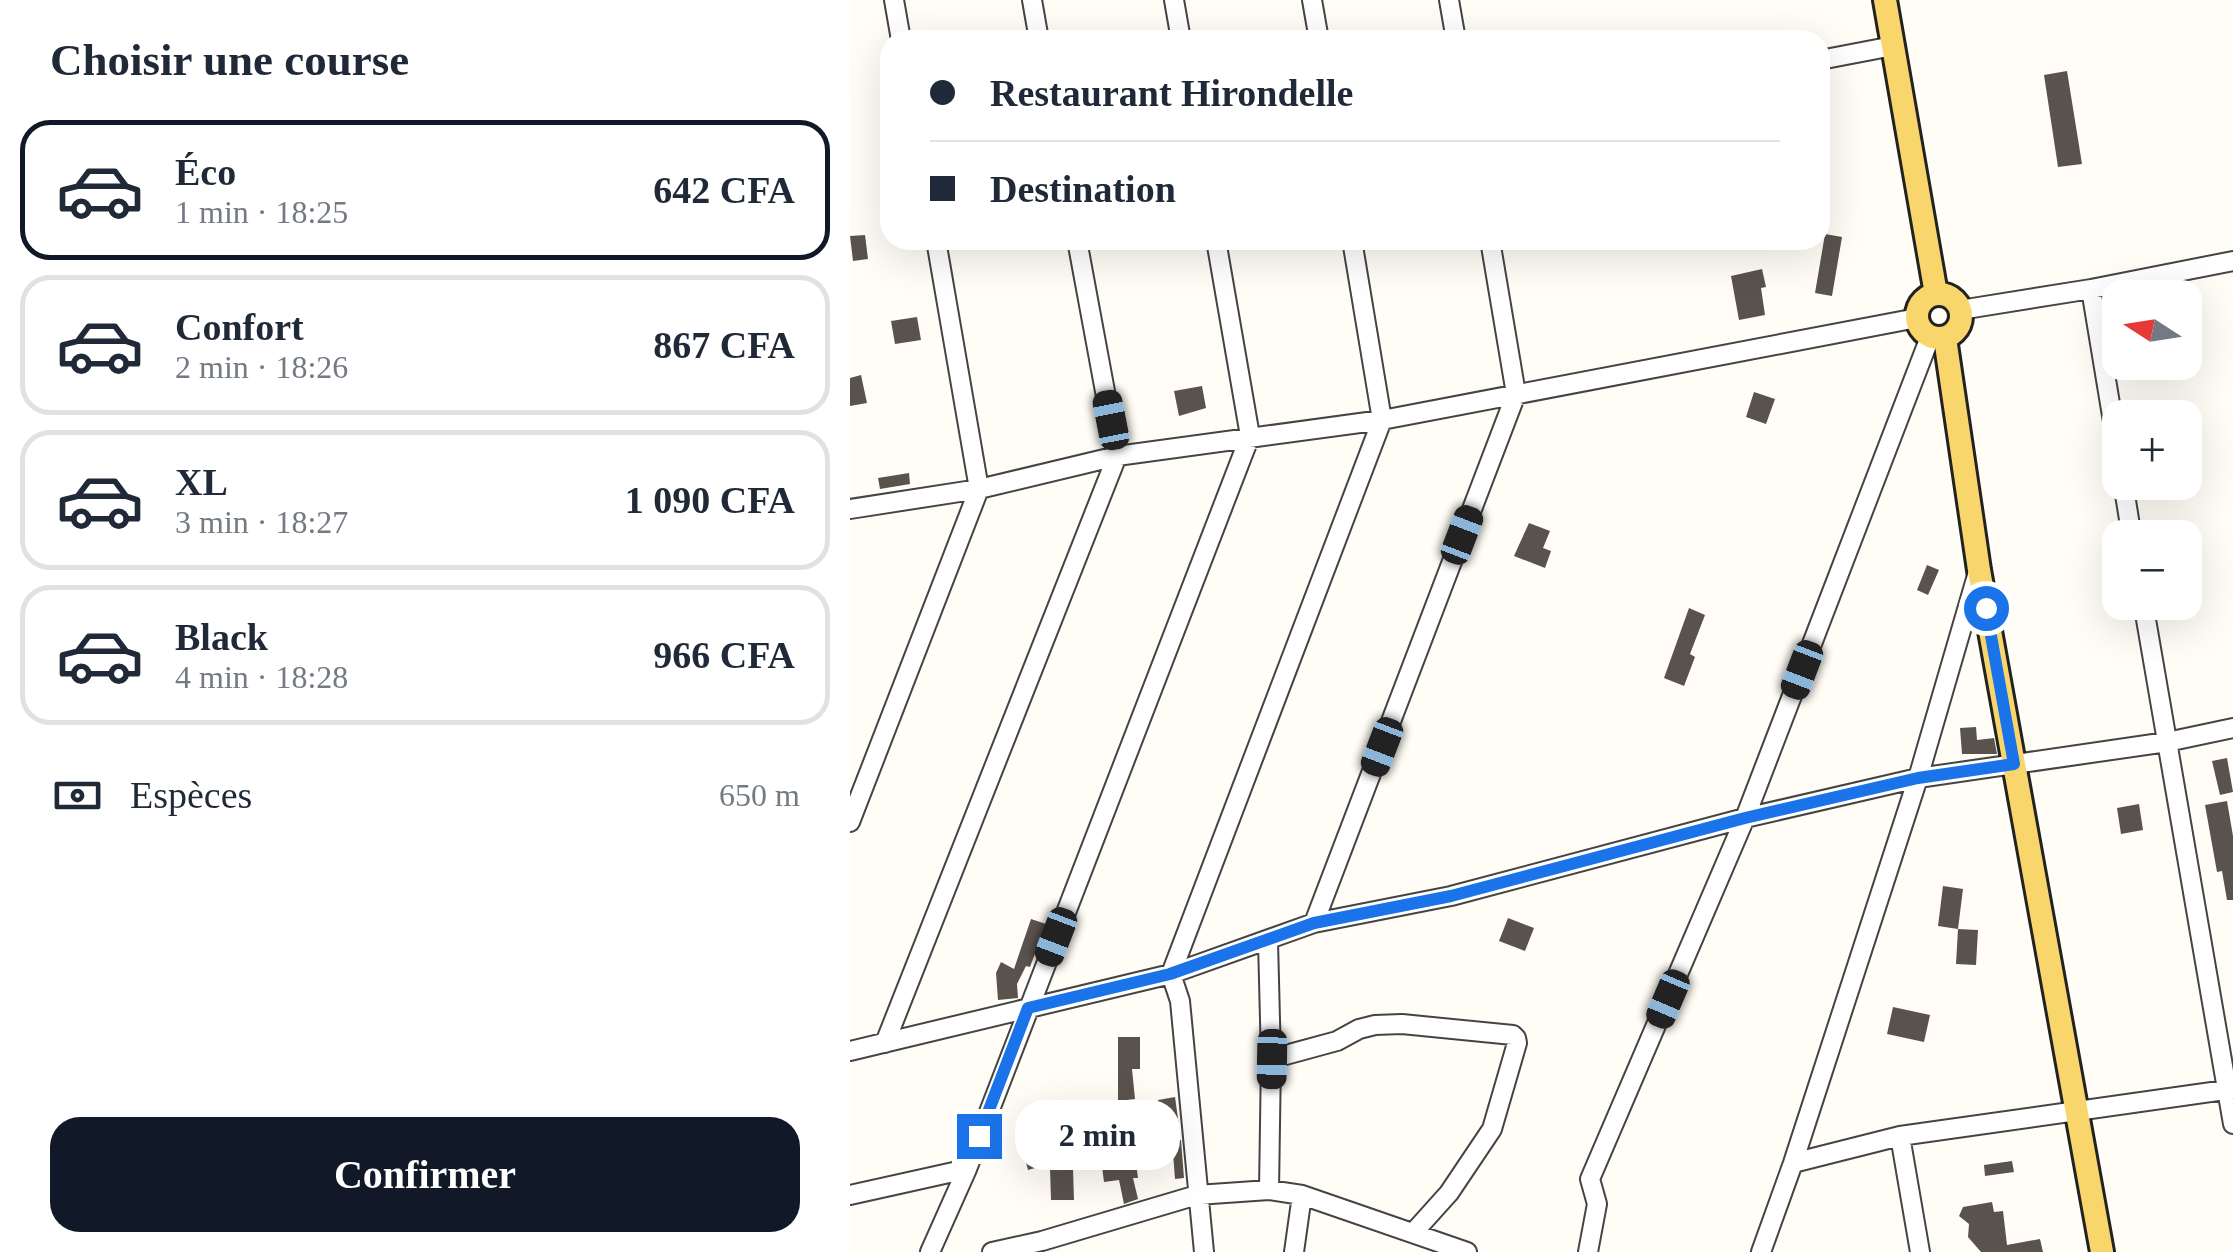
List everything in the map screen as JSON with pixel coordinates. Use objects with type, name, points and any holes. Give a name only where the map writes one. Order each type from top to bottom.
[{"type":"main road","points":[[1884,0],[1936,294]]},
{"type":"main road","points":[[1930,331],[1951,335],[1960,324],[1960,310],[1953,299],[1936,294],[1920,305],[1930,331],[1979,570],[2102,1252]]},
{"type":"street","points":[[894,0],[899,30]]},
{"type":"street","points":[[1032,0],[1037,30]]},
{"type":"street","points":[[1174,0],[1179,30]]},
{"type":"street","points":[[1312,0],[1317,30]]},
{"type":"street","points":[[1449,0],[1454,30]]},
{"type":"street","points":[[1830,58],[1893,46]]},
{"type":"street","points":[[850,822],[979,489],[938,250]]},
{"type":"street","points":[[885,1043],[1118,456],[1079,250]]},
{"type":"street","points":[[930,1252],[967,1168],[1250,436],[1218,250]]},
{"type":"street","points":[[1204,1252],[1180,1001],[1170,974],[1382,420],[1354,250]]},
{"type":"street","points":[[1314,923],[1516,394],[1492,250]]},
{"type":"street","points":[[1960,310],[2233,261]]},
{"type":"street","points":[[2091,289],[2109,400]]},
{"type":"street","points":[[850,508],[979,489],[1118,456],[1382,420],[1516,394],[1930,331],[1745,818],[1590,1179],[1597,1204],[1588,1252]]},
{"type":"street","points":[[1768,1251],[1918,778],[1979,570]]},
{"type":"street","points":[[2146,620],[2230,1089],[2233,1124]]},
{"type":"street","points":[[850,1051],[1170,974],[1314,923],[1451,896],[1745,818],[1918,778],[2166,742],[2233,728]]},
{"type":"street","points":[[1268,941],[1272,1059],[1269,1190]]},
{"type":"street","points":[[1272,1059],[1375,1025],[1402,1024],[1516,1038],[1492,1129],[1449,1193],[1414,1233]]},
{"type":"street","points":[[1793,1163],[1900,1136],[2230,1089]]},
{"type":"street","points":[[1900,1136],[1920,1252]]},
{"type":"street","points":[[850,1195],[967,1168]]},
{"type":"street","points":[[992,1252],[1042,1246],[1197,1195],[1269,1190],[1302,1195],[1458,1251]]},
{"type":"street","points":[[1294,1252],[1302,1195]]},
{"type":"building","points":[[2067,71],[2082,164],[2058,167],[2044,75]]},
{"type":"building","points":[[865,235],[868,259],[853,261],[850,236]]},
{"type":"building","points":[[1830,235],[1842,237],[1832,296],[1815,293],[1822,250],[1830,250]]},
{"type":"building","points":[[1762,269],[1765,315],[1739,320],[1731,276]]},
{"type":"building","points":[[917,317],[921,340],[895,344],[891,321]]},
{"type":"building","points":[[861,375],[867,403],[850,406],[850,378]]},
{"type":"building","points":[[1202,386],[1206,408],[1179,416],[1174,391]]},
{"type":"building","points":[[1754,392],[1775,399],[1766,424],[1746,417]]},
{"type":"building","points":[[909,473],[910,484],[880,489],[878,478]]},
{"type":"building","points":[[1529,523],[1550,531],[1543,548],[1551,551],[1545,568],[1514,556]]},
{"type":"building","points":[[1927,565],[1939,570],[1928,595],[1917,590]]},
{"type":"building","points":[[1689,608],[1705,615],[1690,654],[1695,657],[1684,686],[1664,678]]},
{"type":"building","points":[[1976,727],[1977,740],[1994,738],[1997,754],[1962,754],[1960,728]]},
{"type":"building","points":[[2227,758],[2233,792],[2220,795],[2212,761]]},
{"type":"building","points":[[2227,801],[2233,836],[2233,900],[2227,900],[2222,871],[2217,872],[2205,805]]},
{"type":"building","points":[[2139,804],[2143,830],[2121,834],[2117,808]]},
{"type":"building","points":[[1943,886],[1963,889],[1958,929],[1938,926]]},
{"type":"building","points":[[1508,918],[1534,928],[1525,951],[1499,941]]},
{"type":"building","points":[[1031,919],[1046,924],[1030,967],[1026,966],[1017,984],[1018,998],[998,1000],[996,973],[1001,962],[1014,969]]},
{"type":"building","points":[[1958,929],[1978,930],[1976,965],[1956,964]]},
{"type":"building","points":[[1893,1007],[1930,1015],[1924,1042],[1887,1034]]},
{"type":"building","points":[[1118,1037],[1140,1037],[1140,1069],[1132,1069],[1135,1099],[1118,1101]]},
{"type":"building","points":[[1175,1097],[1180,1133],[1165,1134],[1158,1100]]},
{"type":"building","points":[[1078,1117],[1080,1139],[1064,1140],[1062,1119]]},
{"type":"building","points":[[1172,1140],[1181,1140],[1184,1178],[1175,1179]]},
{"type":"building","points":[[1041,1146],[1046,1165],[1028,1170],[1023,1151]]},
{"type":"building","points":[[1135,1155],[1138,1178],[1133,1178],[1138,1199],[1124,1204],[1119,1180],[1104,1182],[1101,1159]]},
{"type":"building","points":[[2012,1161],[2014,1172],[1985,1176],[1984,1165]]},
{"type":"building","points":[[1050,1168],[1073,1168],[1074,1200],[1051,1200]]},
{"type":"building","points":[[1992,1202],[1994,1212],[2003,1211],[2007,1245],[2040,1239],[2043,1252],[1981,1252],[1968,1237],[1969,1224],[1959,1216],[1963,1207]]},
{"type":"route","points":[[979,1136],[1028,1008],[1170,974],[1314,923],[1451,896],[1745,818],[1918,778],[2014,764],[1986,608]]}]
